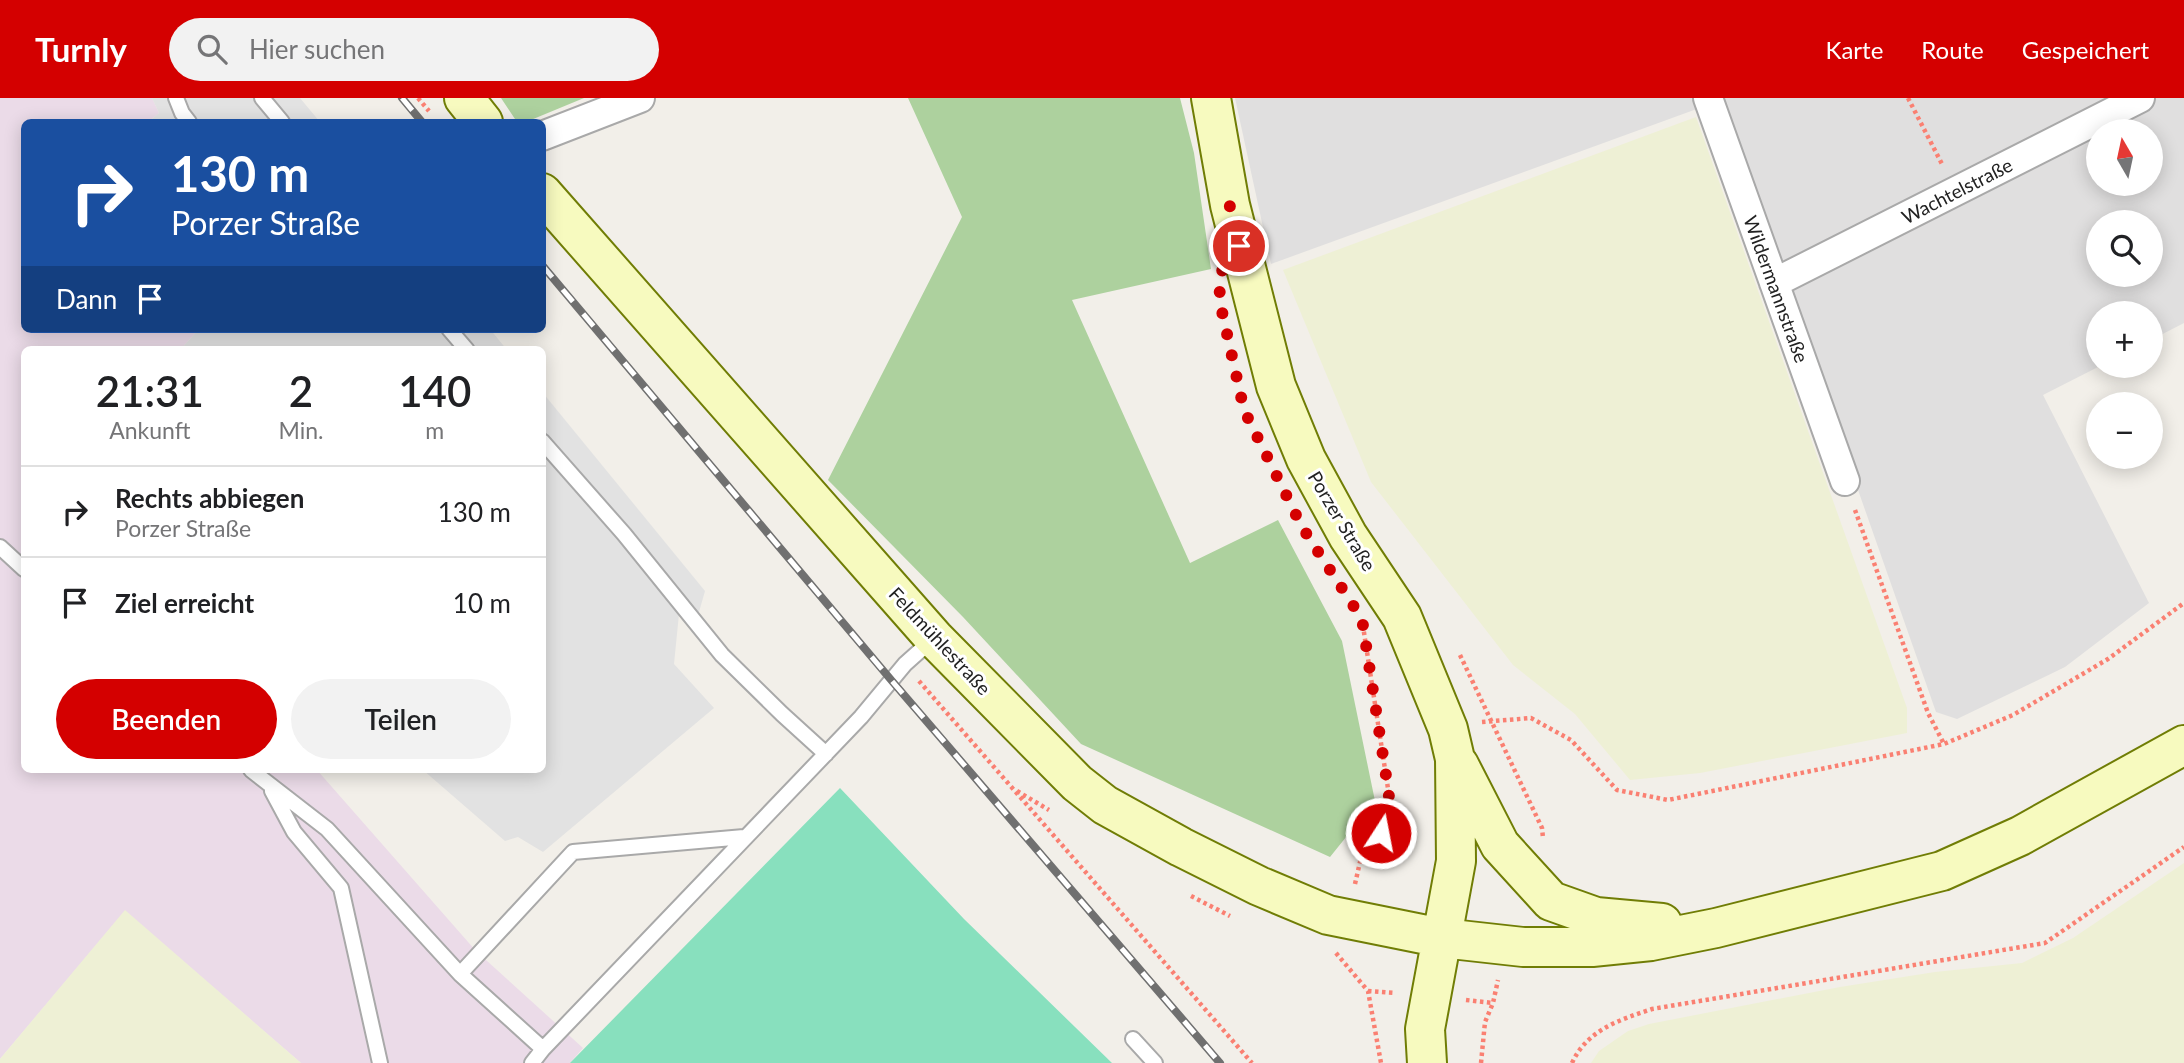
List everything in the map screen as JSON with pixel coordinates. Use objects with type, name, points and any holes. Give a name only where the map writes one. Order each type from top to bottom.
[{"type":"main road","points":[[464,98],[481,119]]},
{"type":"main road","name":"Porzer Straße","points":[[1211,98],[1230,205],[1276,386],[1306,459],[1348,536],[1402,617],[1452,744],[1456,861],[1425,1029],[1427,1063]]},
{"type":"main road","name":"Feldmühlestraße","points":[[546,198],[934,638],[1077,783],[1105,806],[1259,886],[1345,920],[1442,938],[1523,947],[1592,947],[1651,941],[1716,928],[1942,871],[2020,836],[2184,745]]},
{"type":"main road","points":[[1452,744],[1500,845],[1552,901],[1597,917],[1716,928]]},
{"type":"street","points":[[546,134],[640,98]]},
{"type":"street","name":"Wildermannstraße","points":[[1708,98],[1844,481]]},
{"type":"street","name":"Wachtelstraße","points":[[1774,283],[2140,98]]},
{"type":"lane","points":[[176,98],[187,119]]},
{"type":"lane","points":[[262,98],[280,119]]},
{"type":"lane","points":[[546,446],[624,534],[722,654],[826,754]]},
{"type":"lane","points":[[0,547],[21,566]]},
{"type":"lane","points":[[532,1063],[744,836],[861,717],[905,664],[934,638]]},
{"type":"lane","points":[[254,773],[327,829],[460,974],[543,1049]]},
{"type":"lane","points":[[269,786],[294,832],[341,888],[380,1063]]},
{"type":"lane","points":[[460,974],[573,852],[744,836]]},
{"type":"lane","points":[[1133,1039],[1155,1063]]},
{"type":"path","points":[[1908,98],[1956,191]]},
{"type":"path","points":[[1844,481],[1928,713],[1944,744]]},
{"type":"path","points":[[1452,744],[1493,720],[1531,718],[1572,740],[1617,790],[1668,800],[1944,744],[2013,715],[2108,659],[2184,603]]},
{"type":"path","points":[[1362,619],[1389,795],[1381,833],[1360,862],[1336,954],[1368,991],[1381,1063]]},
{"type":"path","points":[[1456,647],[1493,720]]},
{"type":"path","points":[[1572,1063],[1578,1050],[1598,1031],[1614,1021],[1652,1009],[2045,943],[2184,847]]},
{"type":"shaded area","points":[[0,98],[152,98],[159,113],[152,119],[21,119],[21,333],[195,333],[184,346],[21,346],[21,773],[320,773],[476,951],[583,1048],[570,1063],[301,1063],[125,911],[0,1059]]},
{"type":"shaded area","points":[[152,98],[300,98],[318,119],[152,119],[159,113]]},
{"type":"shaded area","points":[[1235,98],[2184,98],[2184,323],[2163,334],[2163,301],[2086,301],[2086,373],[2043,395],[2149,603],[2065,667],[1957,719],[1936,712],[1726,114],[1694,110],[1271,264]]},
{"type":"shaded area","points":[[195,333],[493,333],[504,346],[184,346]]},
{"type":"shaded area","points":[[546,397],[705,591],[699,612],[687,621],[679,614],[674,664],[714,708],[543,852],[518,837],[505,841],[426,773],[546,773]]},
{"type":"green space","points":[[501,98],[584,98],[533,119],[515,119]]},
{"type":"green space","points":[[908,98],[1180,98],[1194,153],[1211,269],[1072,300],[1190,563],[1278,520],[1342,641],[1375,801],[1330,857],[1081,744],[963,617],[828,480],[962,217]]},
{"type":"green space","points":[[1696,117],[1907,708],[1907,733],[1700,773],[1630,780],[1575,714],[1513,665],[1371,482],[1283,270]]},
{"type":"green space","points":[[840,788],[964,919],[1112,1063],[570,1063]]},
{"type":"green space","points":[[2184,863],[2184,1063],[1591,1063],[1599,1051],[1628,1031],[1649,1024],[1840,987],[1935,972],[2022,963],[2073,938]]},
{"type":"green space","points":[[125,910],[301,1063],[0,1063],[0,1059]]},
{"type":"railway","points":[[402,98],[420,119]]},
{"type":"railway","points":[[546,270],[892,681],[1220,1063]]},
{"type":"route","points":[[1239,246],[1230,205],[1219,298],[1244,410],[1302,527],[1362,619],[1389,795],[1381,833]]}]
